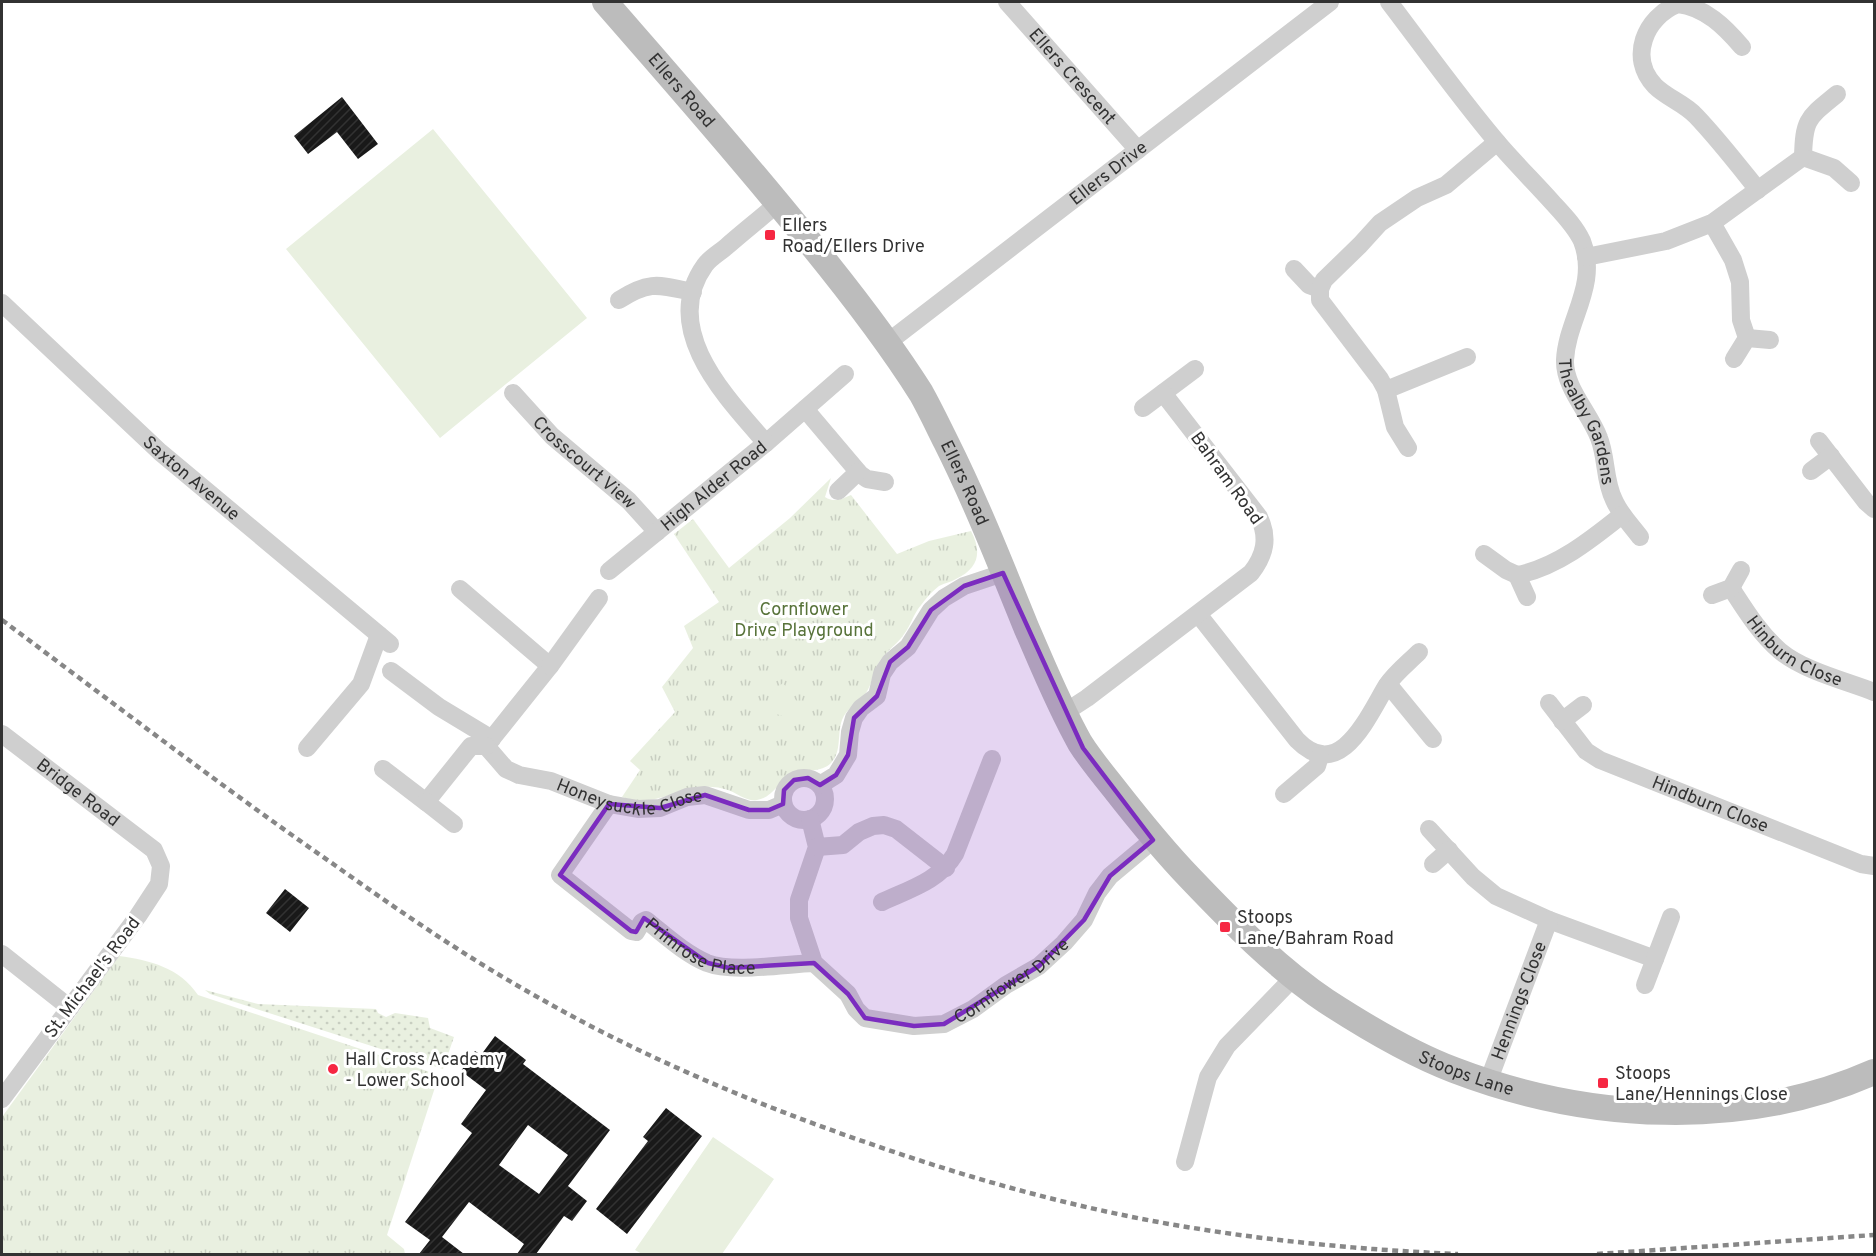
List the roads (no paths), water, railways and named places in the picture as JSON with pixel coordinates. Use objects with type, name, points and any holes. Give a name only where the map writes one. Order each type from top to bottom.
[{"type":"street","name":"Ellers Crescent","points":[[1007,2],[1138,150]]},
{"type":"street","name":"Ellers Drive","points":[[887,343],[1330,2]]},
{"type":"street","name":"Thealby Gardens","points":[[1389,2],[1497,142],[1571,223],[1582,241],[1586,257],[1587,279],[1577,316],[1567,340],[1565,363],[1569,382],[1599,438],[1613,499],[1622,515],[1640,537]]},
{"type":"street","name":"Ellers Road","points":[[609,3],[853,295],[923,397],[955,459],[1064,713],[1083,748],[1153,840],[1228,918],[1294,977]]},
{"type":"street","points":[[1742,47],[1714,20],[1684,3],[1660,13],[1651,23],[1646,33],[1642,54],[1648,76],[1656,86],[1695,114],[1758,190]]},
{"type":"street","points":[[1586,257],[1666,241],[1712,223],[1803,157],[1806,124],[1816,111],[1837,94]]},
{"type":"street","points":[[1408,448],[1395,427],[1386,390],[1320,300],[1320,289],[1324,280],[1380,223],[1398,209],[1446,185],[1497,142]]},
{"type":"street","points":[[1803,157],[1834,168],[1851,183]]},
{"type":"street","name":"High Alder Road","points":[[609,571],[766,443],[708,371],[696,350],[690,325],[691,301],[705,264],[778,203]]},
{"type":"street","points":[[1712,223],[1733,260],[1740,282],[1741,320],[1747,338]]},
{"type":"street","points":[[1294,269],[1310,285],[1320,289]]},
{"type":"street","points":[[620,300],[646,285],[666,286],[693,292]]},
{"type":"street","name":"Saxton Avenue","points":[[2,303],[160,452],[384,639],[361,684],[307,748]]},
{"type":"street","points":[[1747,338],[1770,340]]},
{"type":"street","points":[[1734,359],[1747,338]]},
{"type":"street","points":[[1386,390],[1467,357]]},
{"type":"street","points":[[1143,408],[1195,369]]},
{"type":"street","points":[[766,443],[845,374]]},
{"type":"street","name":"Crosscourt View","points":[[513,393],[552,436],[629,501],[657,532]]},
{"type":"street","name":"Bahram Road","points":[[1064,713],[1251,573],[1260,561],[1265,540],[1264,527],[1259,517],[1163,393]]},
{"type":"street","points":[[805,409],[858,472],[867,479],[885,482]]},
{"type":"street","points":[[1819,441],[1866,502],[1875,509]]},
{"type":"street","points":[[1810,471],[1831,456]]},
{"type":"street","points":[[838,491],[858,472]]},
{"type":"street","points":[[1484,554],[1517,575],[1530,573],[1592,539],[1622,515]]},
{"type":"street","points":[[1712,596],[1731,588],[1741,570]]},
{"type":"street","points":[[820,785],[836,775],[848,755],[854,718],[861,708],[877,696],[882,674],[890,662],[908,647],[931,610],[944,598],[964,586],[1003,573]]},
{"type":"street","points":[[1517,575],[1527,597]]},
{"type":"street","name":"Hinburn Close","points":[[1731,588],[1751,619],[1782,652],[1811,668],[1875,692]]},
{"type":"street","points":[[460,589],[550,666]]},
{"type":"street","points":[[426,802],[471,746],[489,743],[550,666],[599,598]]},
{"type":"street","points":[[1197,614],[1298,740],[1307,750],[1320,756],[1329,755],[1344,747],[1357,734],[1397,672],[1419,652]]},
{"type":"street","name":"Honeysuckle Close","points":[[391,671],[489,743],[506,769],[519,775],[551,781],[609,804],[638,809],[660,808],[687,797],[705,795],[749,810],[769,810],[783,804]]},
{"type":"street","points":[[1388,684],[1433,739]]},
{"type":"street","name":"Hindburn Close","points":[[1549,704],[1586,751],[1600,760],[1861,864],[1875,866]]},
{"type":"street","points":[[1562,721],[1583,705]]},
{"type":"street","name":"Bridge Road","points":[[2,734],[154,850]]},
{"type":"street","points":[[1284,794],[1317,766],[1320,756]]},
{"type":"street","points":[[882,902],[933,878],[946,868],[955,854],[992,759]]},
{"type":"street","points":[[383,769],[454,824]]},
{"type":"street","points":[[808,778],[820,785],[823,791],[824,805],[816,816],[810,819],[797,819],[786,811],[783,804],[784,790],[794,780],[808,778]]},
{"type":"street","name":"Primrose Place","points":[[609,804],[560,875],[631,931],[636,932],[646,920],[685,951],[708,963],[729,968],[814,963]]},
{"type":"street","points":[[810,819],[817,847],[799,900],[800,918],[814,963]]},
{"type":"street","points":[[817,847],[843,844],[859,832],[873,826],[885,825],[896,829],[946,868]]},
{"type":"street","name":"Hennings Close","points":[[1429,829],[1473,877],[1496,896],[1549,920],[1656,959]]},
{"type":"street","name":"Cornflower Drive","points":[[814,963],[848,994],[856,1009],[865,1018],[914,1026],[944,1024],[973,1009],[1006,985],[1039,966],[1084,920],[1097,893],[1110,876],[1153,840]]},
{"type":"street","name":"St. Michael's Road","points":[[2,1099],[138,916],[159,884],[161,866],[154,850]]},
{"type":"street","points":[[1433,864],[1449,850]]},
{"type":"street","points":[[1646,985],[1671,916]]},
{"type":"street","name":"Hennings Close","points":[[1488,1082],[1549,920]]},
{"type":"street","points":[[2,954],[70,1008]]},
{"type":"street","points":[[1185,1161],[1208,1077],[1227,1046],[1294,977]]},
{"type":"street","name":"Stoops Lane","points":[[1294,977],[1325,1000],[1412,1051],[1452,1070],[1555,1100],[1612,1110],[1668,1112],[1725,1109],[1776,1102],[1849,1082],[1875,1072]]},
{"type":"railway","points":[[2,620],[251,806],[436,935],[514,984],[580,1021],[742,1096],[906,1156],[982,1180],[1097,1210],[1210,1231],[1281,1240],[1458,1254]]},
{"type":"railway","points":[[1597,1254],[1874,1235]]},
{"type":"place","name":"Ellers Road/Ellers Drive","points":[[770,235]]},
{"type":"place","name":"Stoops Lane/Bahram Road","points":[[1225,927]]},
{"type":"place","name":"Hall Cross Academy - Lower School","points":[[333,1069]]},
{"type":"place","name":"Stoops Lane/Hennings Close","points":[[1603,1083]]},
{"type":"park label","name":"Cornflower Drive Playground","points":[[804,619]]}]
